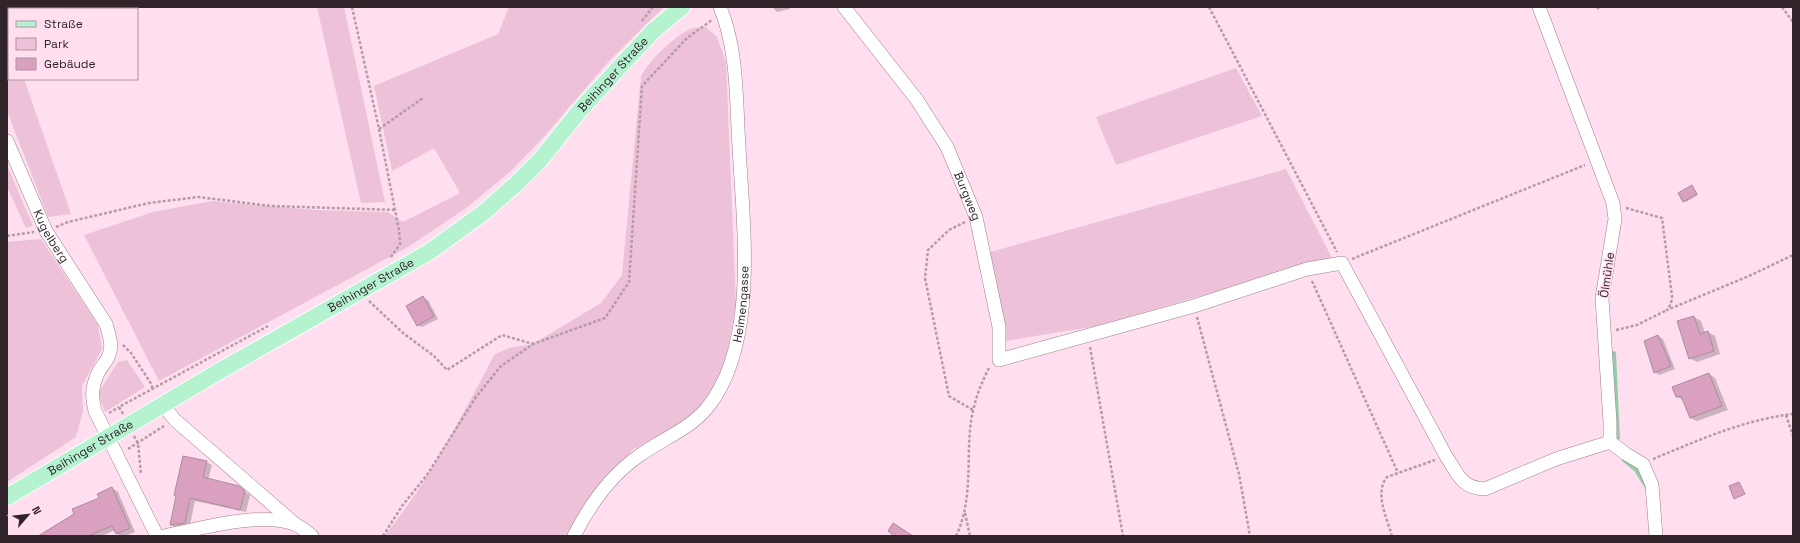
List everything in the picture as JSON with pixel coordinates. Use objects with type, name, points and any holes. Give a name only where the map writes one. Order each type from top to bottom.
[{"type":"main road","name":"Beihinger Straße","points":[[7,497],[301,324],[359,293],[429,252],[483,213],[516,184],[541,159],[580,110],[652,31],[682,7]]},
{"type":"street","name":"Burgweg","points":[[844,7],[917,100],[943,140],[976,217],[999,327],[999,360]]},
{"type":"street","name":"Ölmühle","points":[[1539,7],[1613,203],[1615,219],[1602,298],[1610,442]]},
{"type":"street","name":"Heimengasse","points":[[574,536],[596,500],[623,468],[641,454],[692,423],[702,414],[720,392],[730,365],[742,308],[744,245],[735,75],[731,45],[721,9]]},
{"type":"street","name":"Kugelberg","points":[[7,141],[46,231],[106,324],[111,342],[109,356],[99,371],[92,387],[92,399],[98,419],[107,438],[158,536]]},
{"type":"street","points":[[999,360],[1087,337],[1194,306],[1307,269],[1342,263],[1446,456],[1464,483],[1473,488],[1485,489],[1556,459],[1610,442],[1643,464],[1652,485],[1656,536]]},
{"type":"street","points":[[163,405],[175,420],[295,524],[312,536]]},
{"type":"street","points":[[164,536],[226,522],[272,519],[295,524]]},
{"type":"path","points":[[352,7],[399,230],[400,244],[389,259],[402,251]]},
{"type":"path","points":[[639,24],[653,7]]},
{"type":"path","points":[[1209,7],[1342,263],[1597,160]]},
{"type":"path","points":[[1782,7],[1793,22]]},
{"type":"path","points":[[383,536],[402,506],[427,475],[476,397],[501,366],[533,344],[605,318],[629,282],[642,86],[687,38],[708,23],[721,9]]},
{"type":"path","points":[[379,130],[423,98]]},
{"type":"path","points":[[7,236],[46,231],[68,222],[149,203],[198,196],[271,206],[396,210]]},
{"type":"path","points":[[1613,203],[1662,218],[1672,296],[1671,304],[1667,310]]},
{"type":"path","points":[[973,410],[949,396],[925,278],[928,250],[949,230],[976,217]]},
{"type":"path","points":[[1605,332],[1637,325],[1667,310],[1749,276],[1793,255]]},
{"type":"path","points":[[1307,269],[1398,473]]},
{"type":"path","points":[[359,293],[403,333],[434,356],[447,370],[502,334],[533,344]]},
{"type":"path","points":[[1194,306],[1239,474],[1250,536]]},
{"type":"path","points":[[142,476],[138,443],[119,407],[271,324]]},
{"type":"path","points":[[1087,337],[1123,536]]},
{"type":"path","points":[[121,342],[131,353],[152,385],[152,389]]},
{"type":"path","points":[[957,536],[965,513],[970,428],[973,410],[981,384],[990,367],[999,360]]},
{"type":"path","points":[[1643,464],[1740,425],[1763,418],[1793,414]]},
{"type":"path","points":[[1786,415],[1793,436]]},
{"type":"path","points":[[138,443],[175,420]]},
{"type":"path","points":[[1392,536],[1380,493],[1382,483],[1387,477],[1446,456]]},
{"type":"path","points":[[965,513],[970,536]]},
{"type":"green space","points":[[317,7],[344,7],[385,202],[361,203]]},
{"type":"green space","points":[[509,7],[664,7],[609,61],[542,139],[512,170],[465,209],[408,247],[159,381],[84,235],[153,212],[212,201],[314,210],[388,212],[403,222],[460,193],[434,148],[392,171],[374,86],[498,34]]},
{"type":"green space","points":[[706,27],[717,37],[726,62],[736,304],[724,372],[693,416],[632,450],[581,517],[572,536],[384,536],[401,515],[430,471],[495,354],[512,347],[531,345],[601,303],[622,275],[641,76],[656,56],[676,37],[690,29]]},
{"type":"green space","points":[[7,45],[8,80],[24,80],[71,214],[48,217],[7,111]]},
{"type":"green space","points":[[1236,68],[1262,116],[1116,165],[1096,117]]},
{"type":"green space","points":[[7,165],[33,226],[26,228],[7,187]]},
{"type":"green space","points":[[1286,169],[1332,258],[1097,326],[1006,341],[990,252]]},
{"type":"green space","points":[[41,239],[98,325],[102,349],[82,386],[83,411],[76,437],[7,482],[7,242]]},
{"type":"green space","points":[[127,360],[145,387],[105,412],[98,393],[118,362]]},
{"type":"building","points":[[1692,185],[1697,194],[1683,202],[1678,193]]},
{"type":"building","points":[[423,296],[434,316],[417,326],[406,306]]},
{"type":"building","points":[[1694,316],[1700,334],[1708,331],[1714,351],[1689,359],[1677,321]]},
{"type":"building","points":[[1658,335],[1671,366],[1654,373],[1644,341]]},
{"type":"building","points":[[1709,373],[1722,406],[1690,418],[1681,396],[1676,397],[1672,387]]},
{"type":"building","points":[[183,456],[207,461],[203,477],[239,486],[245,491],[240,510],[190,498],[185,523],[170,525],[176,496],[174,495]]},
{"type":"building","points":[[1739,482],[1745,494],[1734,499],[1729,486]]},
{"type":"building","points":[[112,487],[130,528],[116,534],[112,526],[88,536],[38,536],[74,514],[72,509],[99,498],[97,494]]},
{"type":"building","points":[[893,523],[913,536],[894,536],[888,531]]},
{"type":"waterway","points":[[1614,353],[1618,438]]},
{"type":"waterway","points":[[1624,460],[1636,470],[1646,486]]}]
